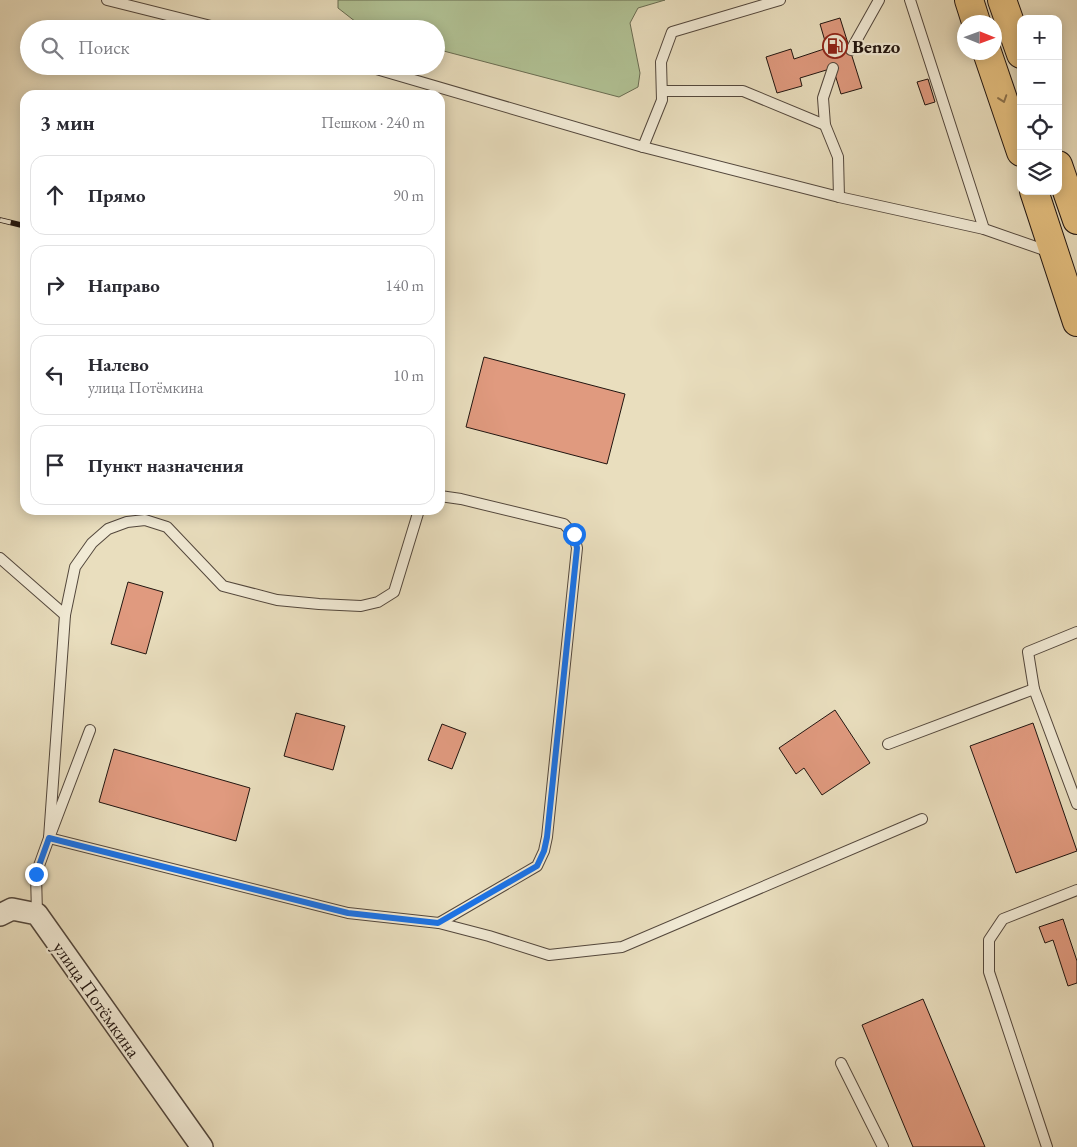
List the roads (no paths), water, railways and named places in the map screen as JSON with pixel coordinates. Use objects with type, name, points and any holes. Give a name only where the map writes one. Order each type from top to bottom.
[{"type":"highway","points":[[969,0],[974,15]]},
{"type":"highway","points":[[1002,0],[1017,43]]},
{"type":"highway","points":[[990,60],[1020,150]]},
{"type":"highway","points":[[1062,177],[1077,220]]},
{"type":"highway","points":[[1035,195],[1077,322]]},
{"type":"street","points":[[0,915],[12,909],[37,914]]},
{"type":"street","name":"улица Потёмкина","points":[[37,914],[202,1147]]},
{"type":"lane","points":[[107,0],[187,20]]},
{"type":"lane","points":[[643,147],[662,100],[661,62],[672,32],[780,0]]},
{"type":"lane","points":[[850,50],[879,0]]},
{"type":"lane","points":[[910,0],[984,230]]},
{"type":"lane","points":[[833,68],[823,98],[826,125],[838,157],[839,197]]},
{"type":"lane","points":[[397,75],[643,147],[839,197],[984,230],[1056,254]]},
{"type":"lane","points":[[662,91],[743,91],[826,125]]},
{"type":"lane","points":[[438,923],[537,866],[544,851],[577,548],[574,534],[564,524],[462,499],[445,497]]},
{"type":"lane","points":[[49,838],[65,615],[75,567],[92,543],[108,529],[127,522],[145,520],[167,527],[223,586],[277,600],[311,604],[360,606],[378,602],[394,592],[417,515]]},
{"type":"lane","points":[[0,558],[65,615]]},
{"type":"lane","points":[[1077,632],[1028,652],[1034,689],[1077,804]]},
{"type":"lane","points":[[888,744],[1034,689]]},
{"type":"lane","points":[[37,914],[36,874],[90,730]]},
{"type":"lane","points":[[49,838],[348,913],[438,923],[490,936],[548,955],[622,947],[922,819]]},
{"type":"lane","points":[[1047,1147],[989,972],[988,940],[1003,919],[1077,890]]},
{"type":"lane","points":[[842,1063],[883,1147]]},
{"type":"railway","points":[[0,220],[20,225]]},
{"type":"place","name":"Benzo","points":[[835,46]]}]
